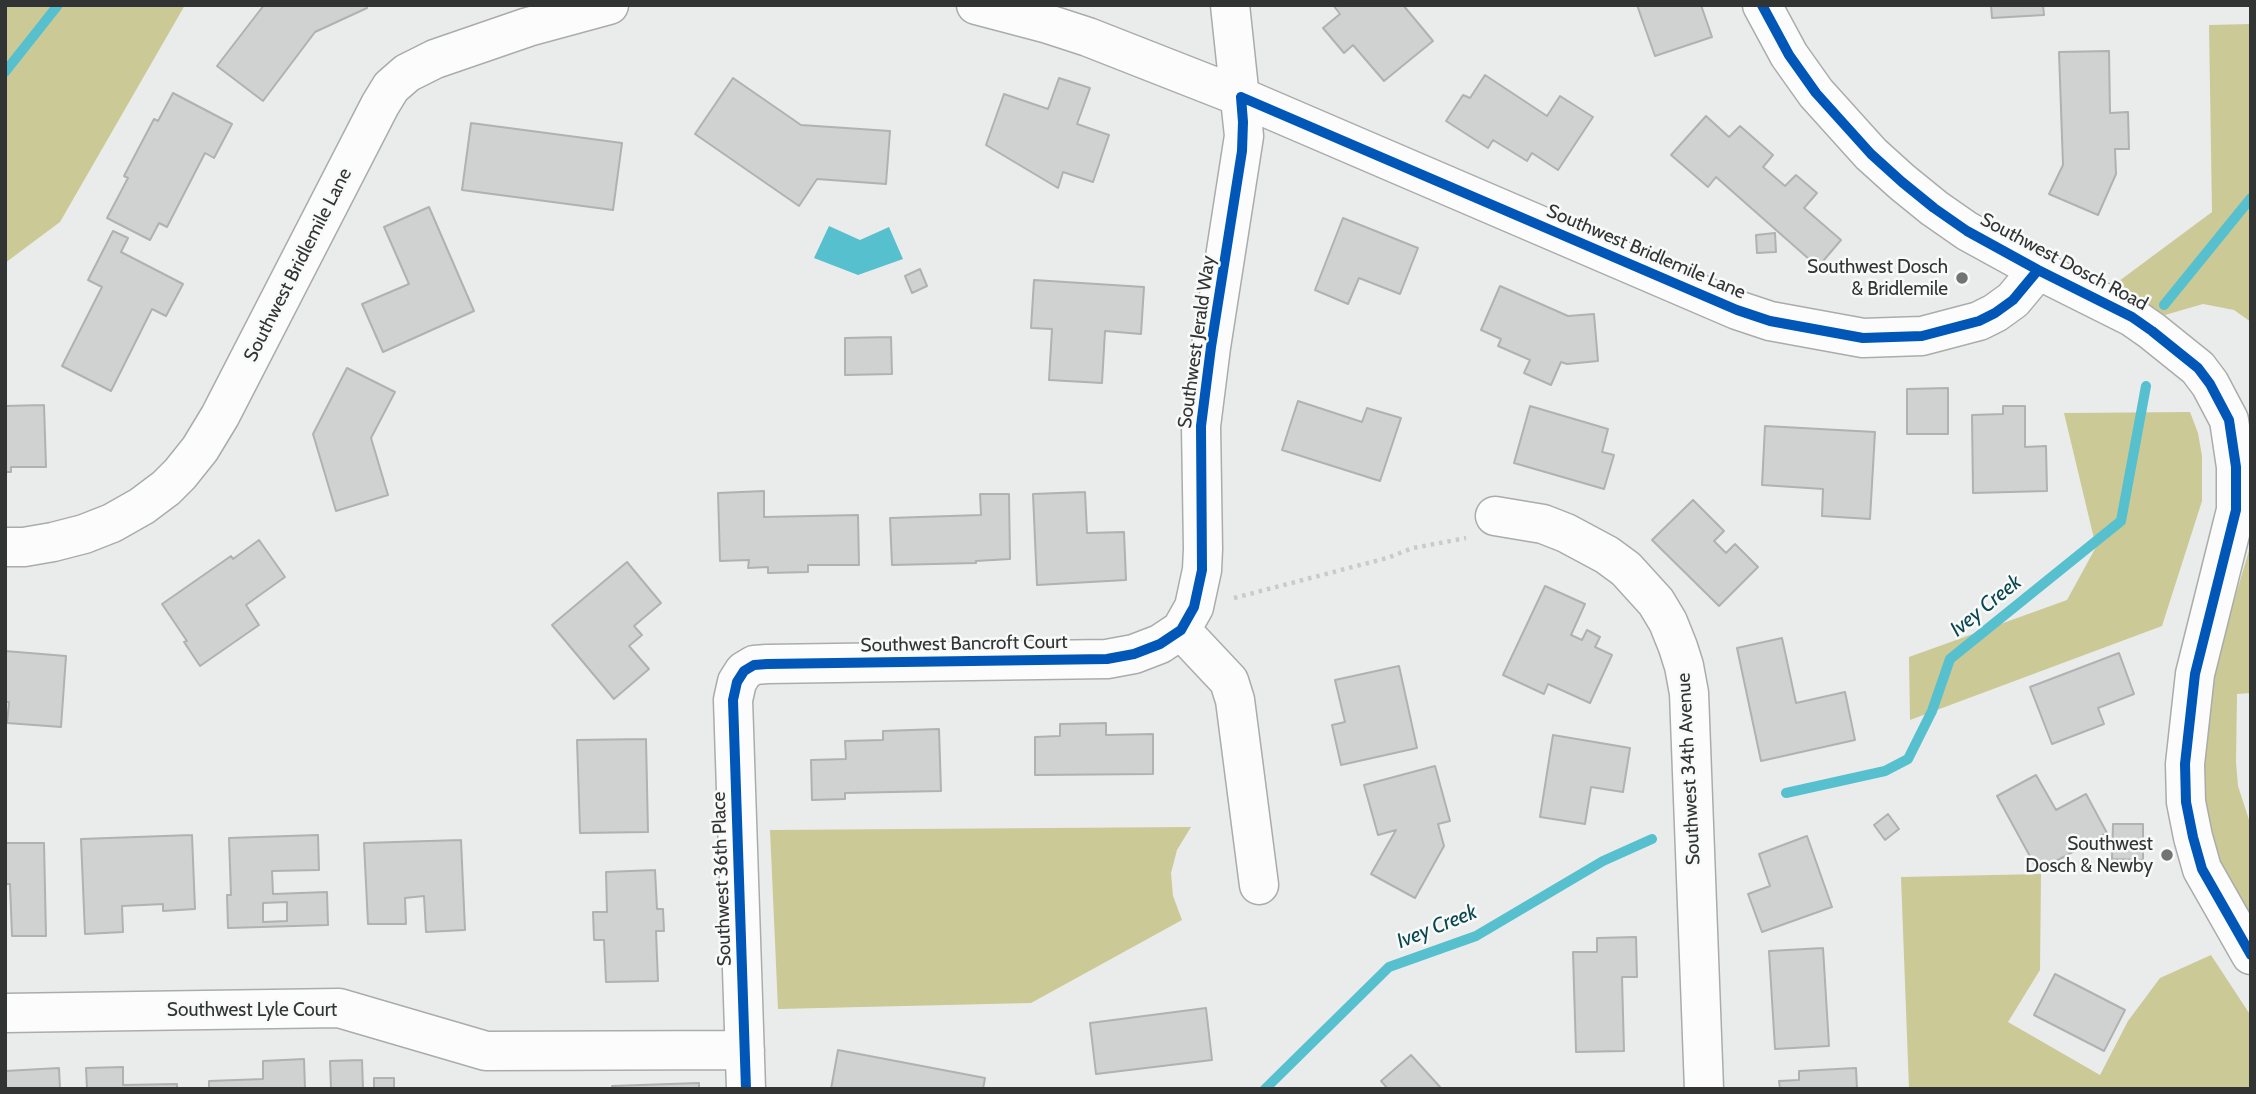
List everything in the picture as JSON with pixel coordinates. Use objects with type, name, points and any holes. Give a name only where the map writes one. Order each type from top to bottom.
[{"type":"street","name":"Southwest Bridlemile Lane","points":[[5,547],[53,542],[113,523],[142,506],[180,474],[200,450],[220,416],[391,87],[407,73],[435,59],[528,27],[609,5]]},
{"type":"street","name":"Southwest Bridlemile Lane","points":[[976,5],[1088,37],[1241,97],[1737,310],[1770,321],[1863,338],[1922,336],[1979,321],[1995,313],[2013,300],[2038,270]]},
{"type":"street","name":"Southwest Jerald Way","points":[[1187,619],[1202,570],[1201,426],[1242,151],[1244,122],[1230,5]]},
{"type":"street","name":"Southwest Dosch Road","points":[[1762,5],[1789,55],[1816,93],[1871,154],[1934,208],[1967,231],[2132,317],[2174,346],[2204,376],[2229,420],[2236,467],[2236,510],[2195,674],[2187,744],[2186,802],[2203,869],[2251,955]]},
{"type":"street","name":"Southwest 34th Avenue","points":[[1495,516],[1543,524],[1607,555],[1626,569],[1656,602],[1678,647],[1689,693],[1704,1089]]},
{"type":"street","name":"Southwest Bancroft Court","points":[[744,671],[754,665],[766,664],[1107,659],[1134,654],[1160,644],[1187,619]]},
{"type":"street","points":[[1187,619],[1228,681],[1235,700],[1259,885]]},
{"type":"street","name":"Southwest 36th Place","points":[[744,671],[737,682],[733,700],[746,1089]]},
{"type":"street","name":"Southwest Lyle Court","points":[[5,1013],[339,1008],[486,1051],[745,1050]]},
{"type":"path","points":[[1187,619],[1413,548],[1486,537],[1495,516]]},
{"type":"shaded area","points":[[5,5],[185,5],[60,222],[5,263]]},
{"type":"shaded area","points":[[2251,24],[2251,322],[2234,310],[2203,304],[2165,315],[2111,287],[2212,212],[2209,25]]},
{"type":"shaded area","points":[[2190,412],[2198,433],[2202,456],[2202,501],[2162,626],[1910,720],[1909,657],[2067,600],[2096,547],[2064,413]]},
{"type":"shaded area","points":[[2251,544],[2251,693],[2237,694],[2236,762],[2238,786],[2251,826],[2251,927],[2225,890],[2201,820],[2206,694]]},
{"type":"shaded area","points":[[1191,827],[1177,850],[1171,873],[1173,896],[1182,920],[1031,1003],[778,1009],[770,830]]},
{"type":"shaded area","points":[[2041,874],[2040,970],[2008,1022],[2100,1075],[2128,1021],[2160,978],[2211,955],[2251,1016],[2251,1089],[1909,1089],[1901,877]]},
{"type":"water","points":[[829,226],[860,240],[889,227],[903,259],[858,275],[814,258]]},
{"type":"building","points":[[264,5],[366,5],[367,8],[315,32],[263,101],[217,66]]},
{"type":"building","points":[[1333,5],[1403,5],[1433,41],[1384,81],[1353,45],[1344,53],[1323,28],[1340,14]]},
{"type":"building","points":[[1637,5],[1701,5],[1712,37],[1655,56]]},
{"type":"building","points":[[1991,5],[2043,5],[2044,15],[1992,18]]},
{"type":"building","points":[[2109,51],[2110,113],[2128,112],[2129,149],[2115,149],[2116,174],[2098,215],[2049,194],[2063,165],[2059,52]]},
{"type":"building","points":[[1485,75],[1547,116],[1560,96],[1593,117],[1558,170],[1532,153],[1527,161],[1493,140],[1488,148],[1446,121],[1463,95],[1470,98]]},
{"type":"building","points":[[733,78],[801,125],[890,131],[886,184],[817,179],[799,206],[695,134]]},
{"type":"building","points":[[1059,78],[1090,88],[1077,124],[1109,135],[1093,182],[1063,172],[1058,188],[986,145],[1004,94],[1048,109]]},
{"type":"building","points":[[173,93],[232,124],[214,158],[205,153],[167,227],[159,223],[150,240],[107,218],[128,178],[124,176],[154,119],[158,121]]},
{"type":"building","points":[[1706,116],[1729,137],[1740,126],[1773,155],[1763,167],[1785,186],[1796,175],[1817,193],[1804,208],[1841,240],[1818,267],[1716,177],[1708,187],[1671,155]]},
{"type":"building","points":[[471,123],[622,143],[613,210],[462,190]]},
{"type":"building","points":[[429,207],[474,311],[383,352],[362,304],[409,284],[384,227]]},
{"type":"building","points":[[1343,218],[1418,248],[1400,294],[1359,278],[1348,304],[1315,290]]},
{"type":"building","points":[[113,231],[128,238],[121,252],[183,284],[166,316],[152,309],[111,391],[62,366],[102,287],[88,280]]},
{"type":"building","points":[[1775,233],[1776,252],[1757,253],[1756,235]]},
{"type":"building","points":[[920,269],[927,286],[912,293],[905,276]]},
{"type":"building","points":[[1034,280],[1144,287],[1141,334],[1105,331],[1102,383],[1049,380],[1052,329],[1031,328]]},
{"type":"building","points":[[1500,286],[1568,316],[1594,314],[1598,361],[1567,364],[1561,362],[1551,385],[1524,373],[1530,360],[1498,346],[1501,339],[1481,330]]},
{"type":"building","points":[[891,337],[892,374],[845,375],[845,338]]},
{"type":"building","points":[[347,368],[395,392],[371,438],[388,495],[336,511],[313,434]]},
{"type":"building","points":[[1948,388],[1948,434],[1907,434],[1907,389]]},
{"type":"building","points":[[1298,401],[1362,422],[1367,408],[1401,418],[1380,481],[1282,450]]},
{"type":"building","points":[[44,405],[46,467],[11,467],[11,472],[5,472],[5,406]]},
{"type":"building","points":[[1530,406],[1608,429],[1602,452],[1614,455],[1604,489],[1514,463]]},
{"type":"building","points":[[2003,406],[2025,406],[2025,447],[2046,446],[2047,491],[1973,493],[1972,415],[2003,414]]},
{"type":"building","points":[[1765,426],[1875,432],[1870,519],[1822,516],[1823,489],[1762,485]]},
{"type":"building","points":[[764,491],[764,517],[858,515],[859,565],[808,565],[808,572],[768,573],[768,567],[748,568],[749,560],[720,561],[718,493]]},
{"type":"building","points":[[1085,492],[1087,533],[1124,532],[1126,580],[1037,585],[1033,494]]},
{"type":"building","points":[[980,494],[1009,494],[1010,559],[976,563],[892,565],[890,518],[981,515]]},
{"type":"building","points":[[1693,500],[1724,531],[1714,541],[1726,553],[1735,544],[1758,567],[1719,606],[1652,540]]},
{"type":"building","points":[[259,540],[285,577],[246,605],[259,625],[200,666],[162,604]]},
{"type":"building","points":[[627,562],[661,603],[634,626],[642,635],[629,646],[649,669],[614,699],[552,625]]},
{"type":"building","points":[[1545,586],[1585,604],[1571,635],[1582,640],[1587,630],[1600,637],[1595,647],[1612,655],[1590,703],[1548,684],[1544,694],[1503,675]]},
{"type":"building","points":[[1782,638],[1796,703],[1845,692],[1855,740],[1761,761],[1737,648]]},
{"type":"building","points":[[5,651],[66,656],[61,727],[7,723],[9,702],[5,702]]},
{"type":"building","points":[[2119,653],[2134,694],[2098,708],[2104,724],[2052,744],[2030,687]]},
{"type":"building","points":[[1399,666],[1417,748],[1341,765],[1332,725],[1345,722],[1335,680]]},
{"type":"building","points":[[1106,723],[1106,735],[1153,734],[1153,774],[1035,775],[1035,737],[1060,736],[1060,724]]},
{"type":"building","points":[[939,729],[941,791],[845,793],[845,799],[812,800],[811,760],[846,759],[845,741],[883,740],[883,731]]},
{"type":"building","points":[[1553,735],[1630,748],[1623,792],[1591,787],[1585,824],[1540,817]]},
{"type":"building","points":[[646,739],[648,832],[580,833],[577,740]]},
{"type":"building","points":[[1435,766],[1450,821],[1438,824],[1444,846],[1415,898],[1371,874],[1396,830],[1378,835],[1364,785]]},
{"type":"building","points":[[2036,775],[2056,810],[2086,794],[2107,833],[2038,871],[1997,796]]},
{"type":"building","points":[[1888,814],[1899,829],[1885,840],[1874,825]]},
{"type":"building","points":[[2113,824],[2143,824],[2143,860],[2112,859]]},
{"type":"building","points":[[192,835],[195,909],[163,911],[163,904],[122,906],[123,932],[85,934],[81,839]]},
{"type":"building","points":[[318,835],[319,870],[272,871],[273,894],[327,892],[328,925],[228,928],[227,895],[231,895],[229,838]],"holes":[[[287,902],[287,921],[263,922],[263,903]]]},
{"type":"building","points":[[1807,836],[1832,907],[1762,932],[1748,894],[1770,886],[1759,854]]},
{"type":"building","points":[[461,840],[465,930],[426,932],[424,896],[405,898],[406,924],[368,924],[364,843]]},
{"type":"building","points":[[5,843],[44,843],[46,936],[12,936],[10,884],[5,884]]},
{"type":"building","points":[[655,870],[657,909],[663,909],[664,931],[656,931],[658,981],[606,982],[604,940],[594,940],[593,912],[607,912],[606,872]]},
{"type":"building","points":[[1636,937],[1637,977],[1622,977],[1624,1051],[1576,1052],[1573,952],[1597,952],[1597,938]]},
{"type":"building","points":[[1823,948],[1829,1046],[1775,1049],[1769,951]]},
{"type":"building","points":[[2055,974],[2125,1010],[2104,1051],[2034,1015]]},
{"type":"building","points":[[1206,1008],[1212,1060],[1096,1074],[1090,1023]]},
{"type":"building","points":[[838,1050],[985,1078],[983,1089],[831,1089]]},
{"type":"building","points":[[1411,1055],[1440,1087],[1438,1089],[1388,1089],[1381,1081]]},
{"type":"building","points":[[304,1059],[305,1089],[209,1089],[209,1081],[263,1079],[263,1061]]},
{"type":"building","points":[[362,1060],[363,1089],[331,1089],[330,1061]]},
{"type":"building","points":[[123,1067],[123,1085],[177,1084],[177,1089],[87,1089],[86,1068]]},
{"type":"building","points":[[59,1068],[60,1089],[5,1089],[5,1071]]},
{"type":"building","points":[[1856,1068],[1857,1089],[1780,1089],[1779,1081],[1799,1080],[1799,1071]]},
{"type":"building","points":[[374,1078],[394,1078],[394,1089],[374,1089]]},
{"type":"building","points":[[699,1083],[699,1089],[612,1089],[612,1086]]},
{"type":"waterway","points":[[5,72],[58,5]]},
{"type":"waterway","name":"Ivey Creek","points":[[2164,305],[2251,198]]},
{"type":"waterway","name":"Ivey Creek","points":[[1786,793],[1885,771],[1908,759],[1932,711],[1950,659],[2121,521],[2146,386]]},
{"type":"waterway","name":"Ivey Creek","points":[[1265,1089],[1389,967],[1476,936],[1603,861],[1652,839]]},
{"type":"cycle path","points":[[1762,5],[1789,55],[1816,93],[1871,154],[1902,182],[1967,231],[2132,317],[2152,331],[2198,368],[2210,384],[2229,420],[2236,467],[2236,510],[2195,674],[2185,764],[2186,802],[2202,869],[2251,955]]},
{"type":"cycle path","points":[[1241,97],[1737,310],[1770,321],[1863,338],[1922,336],[1979,321],[1995,313],[2013,300],[2038,270]]},
{"type":"cycle path","points":[[746,1089],[733,700],[737,682],[744,671],[754,665],[767,664],[1107,659],[1134,654],[1160,644],[1181,630],[1194,607],[1202,570],[1201,426],[1242,151],[1241,97]]},
{"type":"place","name":"Southwest Dosch & Bridlemile","points":[[1962,278]]},
{"type":"place","name":"Southwest Dosch & Newby","points":[[2167,855]]}]
